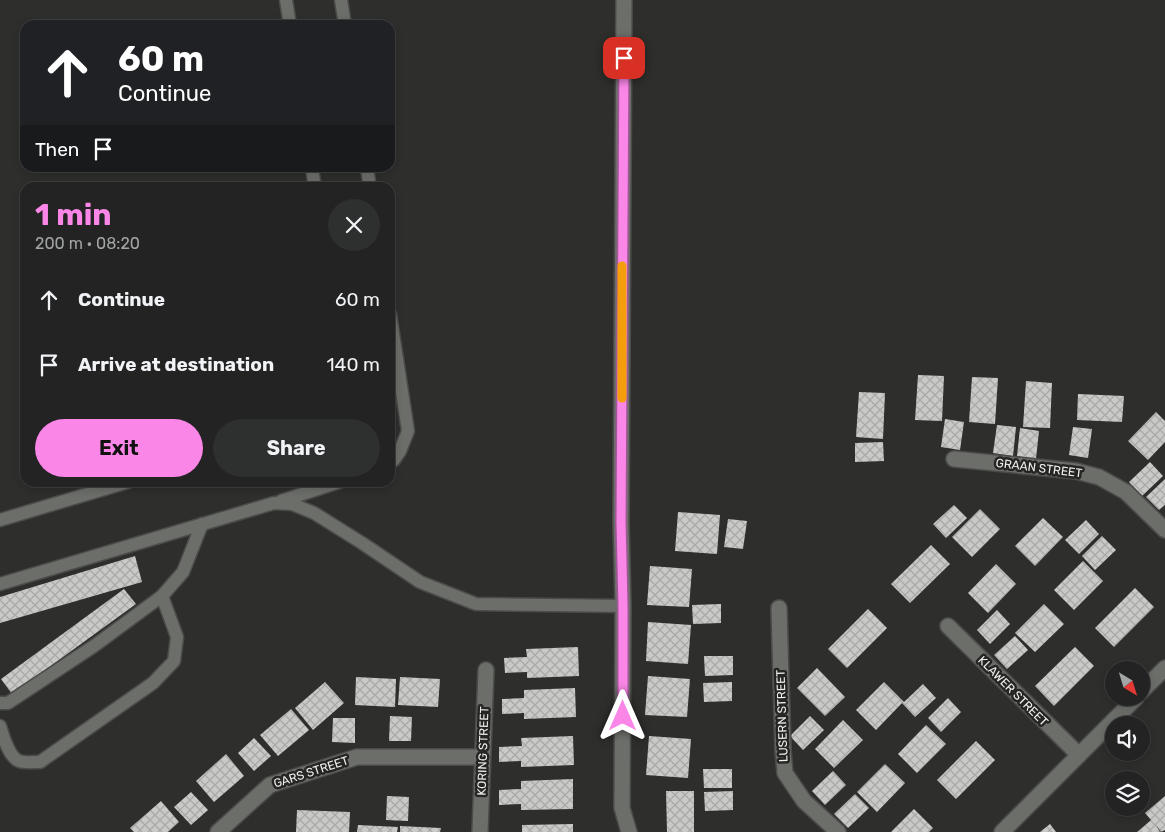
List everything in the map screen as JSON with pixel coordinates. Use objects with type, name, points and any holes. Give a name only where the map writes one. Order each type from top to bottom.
[{"type":"street","points":[[624,0],[621,522],[623,606],[622,808],[629,832]]},
{"type":"street","name":"GRAAN STREET","points":[[954,459],[1076,471],[1099,477],[1126,492],[1165,530]]},
{"type":"street","name":"LUSERN STREET","points":[[779,608],[785,773],[804,800],[838,832]]},
{"type":"street","name":"KLAWER STREET","points":[[948,626],[1079,755]]},
{"type":"street","points":[[1150,683],[1165,668]]},
{"type":"street","name":"KORING STREET","points":[[480,832],[486,670]]},
{"type":"street","points":[[1002,832],[1128,706]]},
{"type":"street","name":"GARS STREET","points":[[218,832],[270,785],[357,757],[482,757]]},
{"type":"lane","points":[[286,0],[289,20]]},
{"type":"lane","points":[[341,0],[344,20]]},
{"type":"lane","points":[[395,346],[408,431],[395,458]]},
{"type":"lane","points":[[0,520],[111,487]]},
{"type":"lane","points":[[0,584],[324,487]]},
{"type":"lane","points":[[274,503],[292,504],[314,513],[420,582],[476,604],[623,606]]},
{"type":"lane","points":[[0,703],[8,703],[94,646],[162,596],[183,572],[202,524]]},
{"type":"lane","points":[[0,726],[13,757],[20,762],[40,762],[153,683],[174,661],[177,637],[162,596]]},
{"type":"building","points":[[918,375],[944,376],[942,421],[915,420]]},
{"type":"building","points":[[972,377],[998,378],[995,424],[969,422]]},
{"type":"building","points":[[1026,381],[1052,383],[1050,428],[1023,427]]},
{"type":"building","points":[[859,392],[885,393],[883,439],[856,437]]},
{"type":"building","points":[[1078,394],[1124,396],[1122,422],[1077,420]]},
{"type":"building","points":[[1156,412],[1165,421],[1165,442],[1148,460],[1128,441]]},
{"type":"building","points":[[945,419],[964,422],[960,450],[941,447]]},
{"type":"building","points":[[997,425],[1016,427],[1013,456],[993,453]]},
{"type":"building","points":[[1073,427],[1092,429],[1088,458],[1069,455]]},
{"type":"building","points":[[1020,428],[1039,431],[1036,459],[1017,456]]},
{"type":"building","points":[[883,442],[884,461],[855,462],[855,443]]},
{"type":"building","points":[[1150,462],[1163,476],[1142,496],[1129,482]]},
{"type":"building","points":[[1165,479],[1165,505],[1159,510],[1146,497]]},
{"type":"building","points":[[954,505],[967,518],[946,538],[933,524]]},
{"type":"building","points":[[980,509],[1000,529],[972,557],[952,537]]},
{"type":"building","points":[[678,512],[720,515],[717,554],[675,551]]},
{"type":"building","points":[[1043,518],[1063,537],[1035,566],[1015,546]]},
{"type":"building","points":[[728,519],[747,521],[743,549],[724,547]]},
{"type":"building","points":[[1086,520],[1099,534],[1079,554],[1065,540]]},
{"type":"building","points":[[1102,536],[1116,550],[1095,570],[1082,556]]},
{"type":"building","points":[[931,545],[950,564],[910,603],[891,584]]},
{"type":"building","points":[[135,556],[142,582],[0,623],[0,597]]},
{"type":"building","points":[[1083,561],[1103,581],[1074,610],[1054,590]]},
{"type":"building","points":[[996,564],[1016,584],[988,613],[968,593]]},
{"type":"building","points":[[650,566],[692,569],[689,607],[647,605]]},
{"type":"building","points":[[1135,588],[1154,607],[1114,647],[1095,628]]},
{"type":"building","points":[[124,589],[136,604],[12,694],[1,679]]},
{"type":"building","points":[[721,604],[721,623],[693,624],[692,605]]},
{"type":"building","points":[[1044,604],[1064,624],[1035,652],[1015,633]]},
{"type":"building","points":[[868,609],[887,628],[847,668],[828,649]]},
{"type":"building","points":[[997,610],[1010,624],[990,644],[977,630]]},
{"type":"building","points":[[648,622],[691,625],[688,664],[646,661]]},
{"type":"building","points":[[1015,636],[1028,650],[1007,669],[994,655]]},
{"type":"building","points":[[578,647],[579,676],[527,678],[527,672],[505,673],[504,658],[527,657],[526,649]]},
{"type":"building","points":[[1075,647],[1094,666],[1054,706],[1035,686]]},
{"type":"building","points":[[704,656],[733,656],[733,675],[705,676]]},
{"type":"building","points":[[817,668],[845,697],[825,716],[797,688]]},
{"type":"building","points":[[648,676],[690,679],[687,717],[645,715]]},
{"type":"building","points":[[356,677],[396,679],[395,707],[355,705]]},
{"type":"building","points":[[400,677],[440,679],[438,707],[398,705]]},
{"type":"building","points":[[325,682],[344,703],[313,730],[295,708]]},
{"type":"building","points":[[732,682],[732,701],[704,702],[703,683]]},
{"type":"building","points":[[884,682],[904,702],[923,684],[936,698],[915,717],[902,703],[876,730],[856,710]]},
{"type":"building","points":[[575,688],[576,717],[524,719],[524,713],[502,714],[502,699],[524,698],[524,690]]},
{"type":"building","points":[[948,698],[961,712],[941,732],[928,718]]},
{"type":"building","points":[[291,709],[309,730],[278,756],[260,735]]},
{"type":"building","points":[[390,716],[412,717],[411,741],[389,741]]},
{"type":"building","points":[[810,716],[824,730],[803,750],[790,736]]},
{"type":"building","points":[[333,718],[355,718],[355,743],[332,742]]},
{"type":"building","points":[[843,720],[863,740],[834,768],[815,749]]},
{"type":"building","points":[[926,725],[946,744],[917,773],[898,754]]},
{"type":"building","points":[[573,736],[574,765],[521,767],[521,761],[499,762],[499,747],[522,746],[521,738]]},
{"type":"building","points":[[649,736],[691,739],[688,778],[646,775]]},
{"type":"building","points":[[254,738],[271,756],[254,771],[238,753]]},
{"type":"building","points":[[976,741],[995,760],[956,799],[937,780]]},
{"type":"building","points":[[226,754],[244,776],[214,802],[196,781]]},
{"type":"building","points":[[885,764],[905,783],[877,812],[857,792]]},
{"type":"building","points":[[703,769],[732,769],[732,788],[704,788]]},
{"type":"building","points":[[833,771],[846,785],[825,805],[812,791]]},
{"type":"building","points":[[573,779],[573,809],[521,810],[521,804],[499,805],[499,790],[521,789],[521,781]]},
{"type":"building","points":[[666,791],[694,791],[694,832],[667,832]]},
{"type":"building","points":[[733,791],[733,810],[705,811],[704,792]]},
{"type":"building","points":[[191,792],[208,810],[191,825],[174,807]]},
{"type":"building","points":[[855,794],[869,808],[848,828],[834,814]]},
{"type":"building","points":[[387,796],[409,797],[408,821],[386,820]]},
{"type":"building","points":[[1165,796],[1165,830],[1161,832],[1156,825],[1160,832],[1137,832],[1151,820],[1148,816],[1150,816],[1150,809]]},
{"type":"building","points":[[161,801],[179,822],[168,832],[134,832],[130,828]]},
{"type":"building","points":[[914,809],[933,828],[929,832],[891,832]]},
{"type":"building","points":[[297,810],[350,812],[349,832],[296,832]]},
{"type":"building","points":[[573,824],[573,832],[522,832],[522,825]]},
{"type":"building","points":[[1050,824],[1056,832],[1040,832]]},
{"type":"building","points":[[358,825],[398,827],[397,832],[357,832]]},
{"type":"building","points":[[400,826],[441,828],[440,832],[400,832]]},
{"type":"slow traffic","points":[[622,266],[622,398]]},
{"type":"route","points":[[623,716],[621,522],[624,58]]}]
